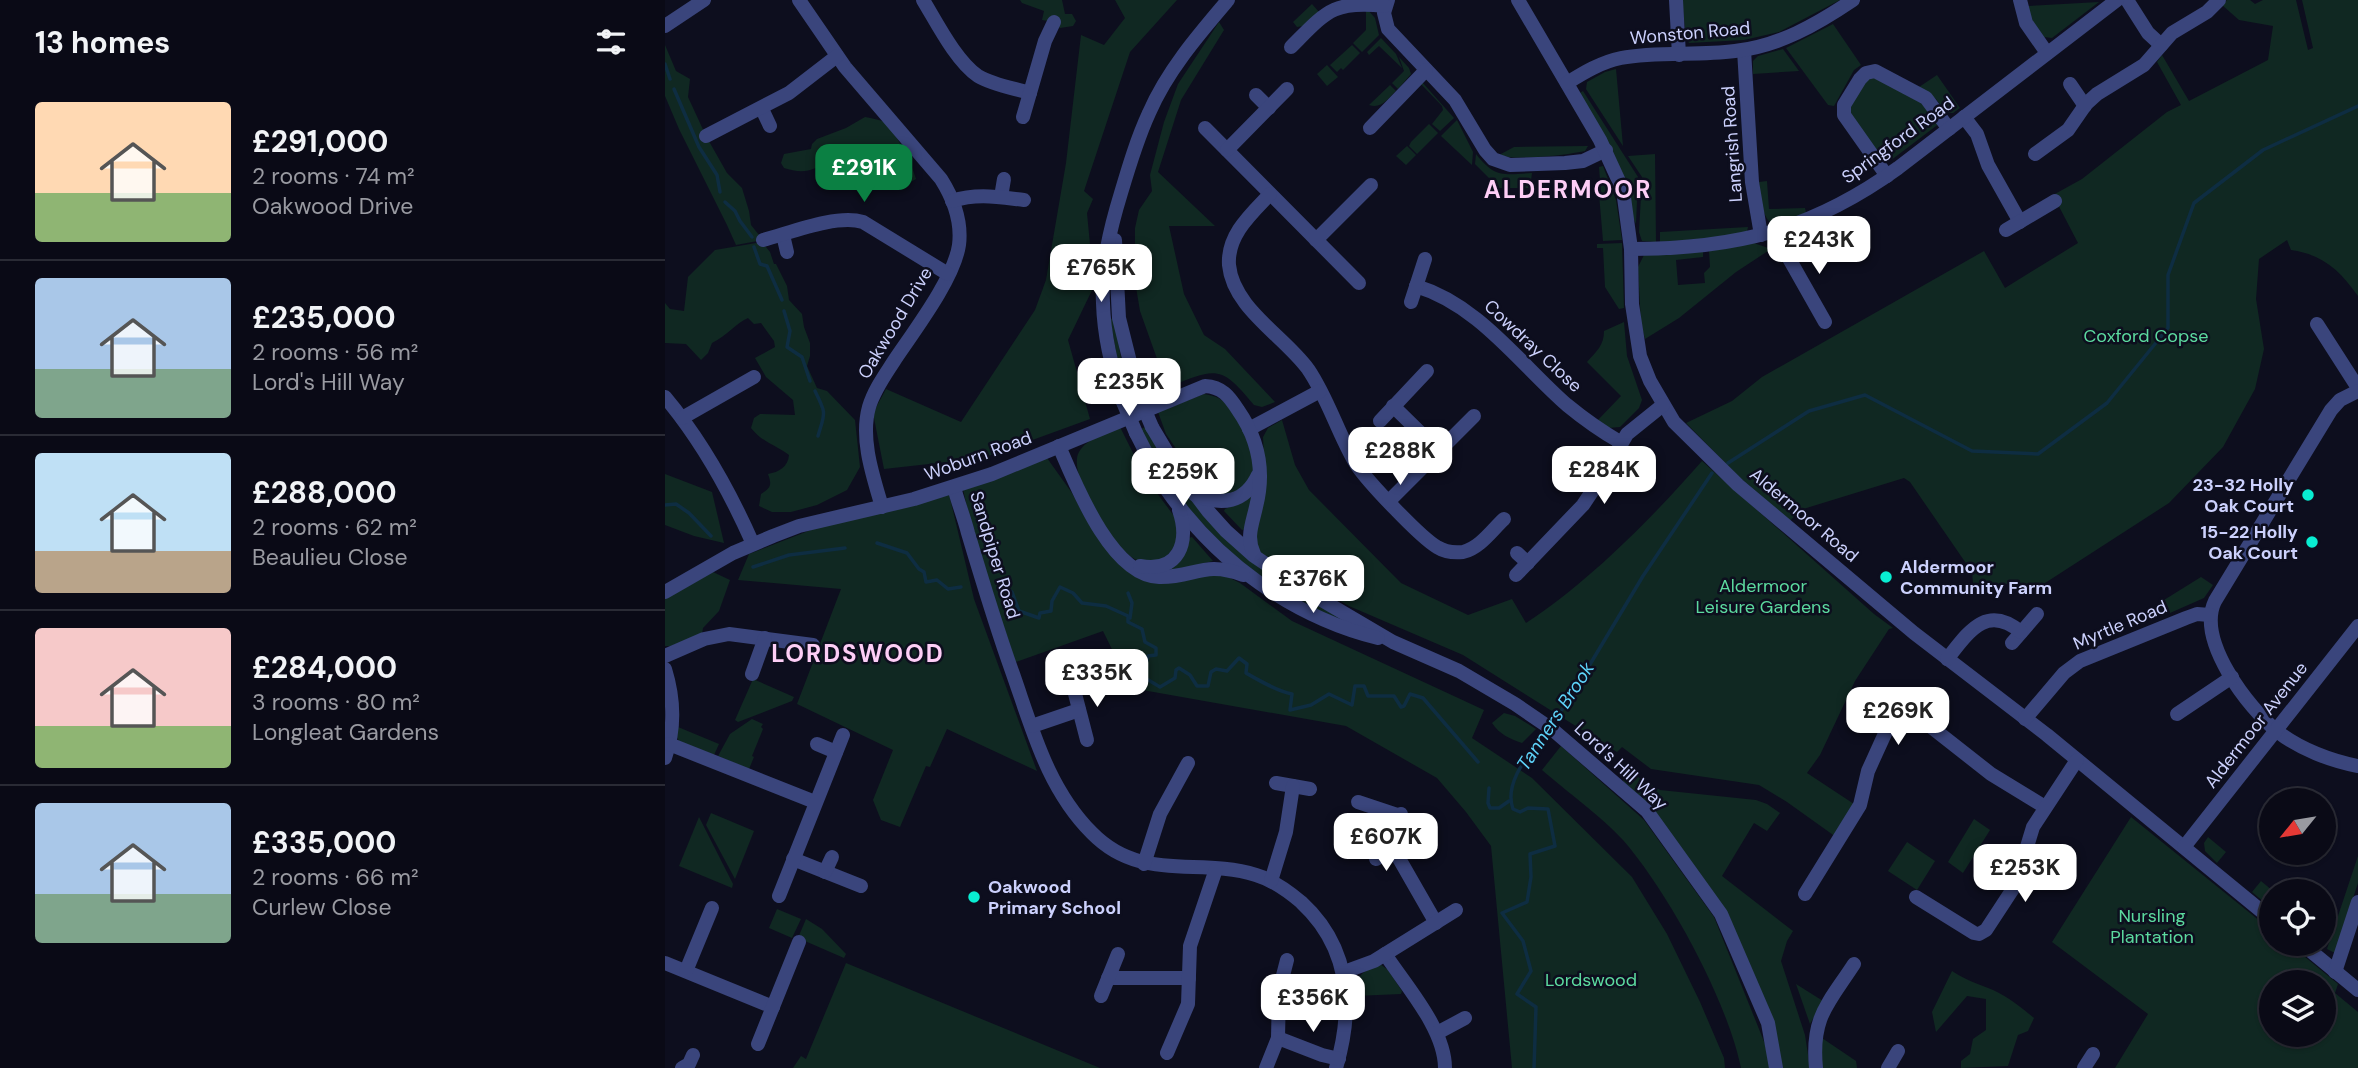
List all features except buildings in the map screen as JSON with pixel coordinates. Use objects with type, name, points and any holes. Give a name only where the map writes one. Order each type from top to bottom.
[{"type":"street","points":[[665,26],[703,0]]},
{"type":"street","points":[[923,0],[971,71],[984,79],[1030,93]]},
{"type":"street","name":"Lord's Hill Way","points":[[1228,0],[1201,31],[1166,82],[1138,138],[1106,255],[1103,300],[1111,363],[1136,433],[1170,494],[1219,549],[1283,600],[1332,624],[1393,642]]},
{"type":"street","name":"Aldermoor Road","points":[[1518,0],[1606,150],[1623,190],[1631,249],[1635,334],[1650,381],[1674,422],[1738,485],[1947,659],[2077,760],[2259,909]]},
{"type":"street","points":[[1676,0],[1679,55]]},
{"type":"street","name":"Wonston Road","points":[[1567,83],[1594,68],[1622,58],[1744,50],[1779,41],[1814,26],[1853,0]]},
{"type":"street","points":[[2020,0],[2026,23],[2047,53]]},
{"type":"street","name":"Springford Road","points":[[1631,249],[1693,248],[1768,233],[1834,208],[1887,176],[2117,0]]},
{"type":"street","points":[[2127,0],[2148,33],[2161,45]]},
{"type":"street","points":[[2035,153],[2068,130],[2085,106],[2101,90],[2144,65],[2172,33],[2207,12],[2219,0]]},
{"type":"street","name":"Oakwood Drive","points":[[802,1],[837,56],[932,167],[949,191],[958,219],[959,244],[948,274],[885,375],[869,406],[869,454],[882,507]]},
{"type":"street","points":[[1291,47],[1339,4],[1355,1],[1387,3],[1384,19],[1388,29],[1454,100],[1485,150],[1498,162],[1510,165],[1576,162],[1606,150]]},
{"type":"street","points":[[1023,117],[1053,22]]},
{"type":"street","name":"Langrish Road","points":[[1744,50],[1752,183],[1768,233],[1810,309],[1825,322]]},
{"type":"street","points":[[706,136],[789,93],[837,56]]},
{"type":"street","points":[[1370,128],[1426,70]]},
{"type":"street","points":[[1887,176],[1844,115],[1844,105],[1863,75],[1870,71],[1879,73],[1920,94],[1949,129]]},
{"type":"street","points":[[2070,84],[2085,106]]},
{"type":"street","points":[[1227,150],[1287,89]]},
{"type":"street","points":[[1256,95],[1269,108]]},
{"type":"street","points":[[762,109],[770,126]]},
{"type":"street","points":[[1964,117],[1977,134],[1988,165],[2020,222]]},
{"type":"street","points":[[1205,128],[1359,283]]},
{"type":"street","points":[[2068,130],[2077,144]]},
{"type":"street","points":[[1001,197],[1004,179]]},
{"type":"street","points":[[1316,240],[1356,190],[1371,185]]},
{"type":"street","points":[[1270,194],[1236,234],[1229,257],[1232,279],[1241,299],[1299,358],[1320,391],[1357,464],[1389,501],[1434,545],[1447,552],[1469,550],[1504,519]]},
{"type":"street","points":[[952,201],[975,195],[1024,200]]},
{"type":"street","points":[[2006,230],[2055,201]]},
{"type":"street","name":"Lord's Hill Way","points":[[1117,207],[1115,248],[1119,318],[1138,394],[1152,427],[1179,474],[1195,495],[1226,531],[1254,556],[1303,589],[1393,642],[1466,675],[1541,722],[1647,811],[1721,914],[1769,1023],[1776,1068]]},
{"type":"street","points":[[763,240],[839,220],[856,220],[948,274]]},
{"type":"street","points":[[783,235],[787,252]]},
{"type":"street","points":[[1411,302],[1425,259]]},
{"type":"street","points":[[1335,283],[1346,272]]},
{"type":"street","name":"Cowdray Close","points":[[1416,286],[1445,297],[1468,311],[1566,404],[1620,442]]},
{"type":"street","points":[[2317,324],[2358,389],[2340,400],[2331,410],[2215,601],[2210,615],[2216,644],[2232,677],[2253,707],[2276,730],[2318,753],[2358,766]]},
{"type":"street","points":[[1380,421],[1427,370]]},
{"type":"street","points":[[682,418],[754,377]]},
{"type":"street","name":"Woburn Road","points":[[665,592],[753,544],[799,526],[954,487],[1205,386],[1226,393],[1249,429],[1261,467]]},
{"type":"street","points":[[1249,429],[1320,391]]},
{"type":"street","points":[[665,397],[682,418],[730,494],[753,544]]},
{"type":"street","points":[[1515,575],[1522,558],[1566,524],[1588,498],[1609,466],[1620,442],[1633,427],[1663,405]]},
{"type":"street","points":[[1393,406],[1439,451]]},
{"type":"street","points":[[1389,501],[1439,451],[1465,436],[1474,415]]},
{"type":"street","points":[[1059,446],[1091,517],[1107,540],[1131,564],[1148,575],[1157,577],[1200,569],[1223,568],[1262,585]]},
{"type":"street","points":[[1195,495],[1217,502],[1236,500],[1249,491],[1261,467]]},
{"type":"street","points":[[1254,556],[1249,535],[1259,493],[1261,467]]},
{"type":"street","name":"Sandpiper Road","points":[[954,487],[993,619],[1055,786],[1079,819],[1107,847],[1144,864],[1256,875],[1271,880],[1297,898],[1321,923],[1337,950],[1343,972],[1344,1020],[1337,1064]]},
{"type":"street","points":[[1131,564],[1146,567],[1165,565],[1179,552],[1184,524],[1170,494]]},
{"type":"street","points":[[1493,530],[1504,541]]},
{"type":"street","points":[[1947,659],[1976,624],[1985,621],[2006,622],[2017,638],[2037,614]]},
{"type":"street","name":"Myrtle Road","points":[[2025,719],[2064,673],[2080,661],[2197,614],[2210,615]]},
{"type":"street","name":"Aldermoor Avenue","points":[[2185,847],[2358,626]]},
{"type":"street","points":[[665,656],[717,635],[747,635],[813,645]]},
{"type":"street","points":[[752,674],[765,638]]},
{"type":"street","points":[[665,669],[672,710],[667,751],[815,802]]},
{"type":"street","points":[[2177,714],[2232,677]]},
{"type":"street","points":[[1073,686],[1087,740]]},
{"type":"street","points":[[1032,726],[1079,710]]},
{"type":"street","points":[[1805,894],[1860,806],[1868,771],[1888,727],[1901,716],[1912,715],[1921,719],[1991,774],[2046,807]]},
{"type":"street","points":[[779,896],[843,735]]},
{"type":"street","points":[[817,744],[836,752]]},
{"type":"street","points":[[1916,897],[1974,933],[1979,934],[1986,930],[2024,872],[2030,834],[2077,760]]},
{"type":"street","points":[[1144,864],[1160,814],[1188,763]]},
{"type":"street","points":[[1276,783],[1310,789]]},
{"type":"street","points":[[1271,880],[1286,832],[1293,786]]},
{"type":"street","points":[[1358,802],[1400,815],[1393,848],[1436,923]]},
{"type":"street","points":[[1376,859],[1393,848]]},
{"type":"street","points":[[825,872],[832,857]]},
{"type":"street","points":[[793,859],[861,886]]},
{"type":"street","points":[[1167,1053],[1172,1024],[1190,996],[1190,946],[1216,869]]},
{"type":"street","points":[[1935,909],[1944,896]]},
{"type":"street","points":[[2336,970],[2358,902]]},
{"type":"street","points":[[686,971],[712,908]]},
{"type":"street","points":[[1343,972],[1363,966],[1385,954],[1456,910]]},
{"type":"street","points":[[687,927],[701,933]]},
{"type":"street","points":[[758,1044],[799,942]]},
{"type":"street","points":[[1101,996],[1118,954]]},
{"type":"street","points":[[1385,954],[1437,1033],[1443,1048],[1445,1068]]},
{"type":"street","points":[[2316,956],[2333,970]]},
{"type":"street","points":[[1266,1068],[1278,1038],[1280,985],[1287,960]]},
{"type":"street","points":[[665,962],[773,1007]]},
{"type":"street","points":[[1816,1068],[1816,1026],[1854,964]]},
{"type":"street","points":[[2336,973],[2358,990]]},
{"type":"street","points":[[1108,978],[1189,978]]},
{"type":"street","points":[[1280,985],[1296,987]]},
{"type":"street","points":[[1437,1033],[1465,1018]]},
{"type":"street","points":[[1278,1038],[1322,1055],[1337,1064]]},
{"type":"street","points":[[2084,1068],[2093,1054]]},
{"type":"street","points":[[682,1068],[689,1064],[693,1055]]},
{"type":"green space","points":[[1020,0],[1062,0],[1065,14],[1072,14],[1076,21],[1073,26],[1060,28],[1054,22],[1042,20],[1044,11]]},
{"type":"green space","points":[[1115,0],[1177,0],[1130,52],[1084,191],[1093,199],[1087,213],[1094,286],[1068,340],[1090,419],[983,458],[884,469],[873,413],[886,389],[961,422],[1035,310],[1046,280],[1066,163],[1081,35],[1104,45],[1125,18]]},
{"type":"green space","points":[[1682,0],[1840,0],[1779,32],[1744,40],[1689,43],[1686,38]]},
{"type":"green space","name":"Coxford Copse","points":[[2227,0],[2250,0],[2255,4],[2263,0],[2296,0],[2308,50],[2313,48],[2302,0],[2358,0],[2358,296],[2330,265],[2303,252],[2291,250],[2287,240],[2259,259],[2256,299],[2264,349],[2255,389],[2223,447],[2169,503],[2042,585],[1973,583],[1972,572],[1910,482],[1904,478],[1800,510],[1790,521],[1738,476],[1686,423],[1732,401],[1762,377],[1984,251],[2005,288],[2078,243],[2053,195],[2082,179],[2167,112],[2181,105],[2157,62],[2162,55],[2189,101],[2268,60],[2273,26],[2239,20],[2222,5]]},
{"type":"green space","points":[[2099,2],[2052,38],[2044,37],[2031,19],[2028,6]]},
{"type":"green space","points":[[1312,4],[1319,12],[1303,26],[1297,27],[1293,22]]},
{"type":"green space","points":[[1366,8],[1375,18],[1379,35],[1362,52],[1353,43],[1366,30]]},
{"type":"green space","points":[[1219,22],[1224,30],[1181,100],[1158,172],[1215,226],[1169,226],[1184,294],[1204,335],[1225,349],[1275,402],[1262,407],[1254,405],[1234,383],[1218,374],[1199,375],[1171,386],[1166,384],[1140,311],[1135,281],[1135,228],[1139,210],[1152,191],[1150,175],[1164,122],[1178,84]]},
{"type":"green space","points":[[1833,24],[1861,65],[1854,70],[1834,106],[1828,105],[1786,48]]},
{"type":"green space","points":[[1381,38],[1396,54],[1402,68],[1379,46],[1369,55],[1367,52]]},
{"type":"green space","points":[[665,45],[676,71],[690,79],[688,97],[727,173],[742,188],[751,225],[763,240],[736,245],[665,96]]},
{"type":"green space","points":[[1352,45],[1360,53],[1343,70],[1341,68],[1337,72],[1330,65]]},
{"type":"green space","points":[[1783,49],[1799,71],[1753,74],[1753,61],[1758,56]]},
{"type":"green space","points":[[1399,57],[1411,74],[1398,89],[1392,83],[1404,71]]},
{"type":"green space","points":[[1327,65],[1338,77],[1327,86],[1317,74]]},
{"type":"green space","points":[[1616,69],[1623,146],[1586,89],[1587,82]]},
{"type":"green space","points":[[1937,75],[1960,108],[1953,113],[1946,113],[1936,99],[1919,87]]},
{"type":"green space","points":[[1873,76],[1922,101],[1940,123],[1890,161],[1884,162],[1847,108],[1865,79]]},
{"type":"green space","points":[[1422,82],[1454,118],[1440,131],[1432,124],[1443,110],[1442,106],[1420,83]]},
{"type":"green space","points":[[1390,85],[1396,91],[1387,100],[1377,106],[1369,105]]},
{"type":"green space","points":[[1583,91],[1638,177],[1636,224],[1578,94]]},
{"type":"green space","points":[[865,117],[882,121],[892,131],[907,156],[916,179],[897,182],[867,168],[849,167],[836,159],[802,171],[784,168],[781,163],[784,154],[811,149],[817,139]]},
{"type":"green space","points":[[1457,120],[1473,152],[1472,165],[1441,136]]},
{"type":"green space","points":[[1429,124],[1438,133],[1417,154],[1409,146]]},
{"type":"green space","points":[[1407,146],[1416,155],[1406,165],[1396,156]]},
{"type":"green space","points":[[1588,146],[1585,151],[1554,156],[1499,155],[1514,147]]},
{"type":"green space","points":[[1476,154],[1494,171],[1532,173],[1530,188],[1499,188],[1475,164]]},
{"type":"green space","points":[[1655,154],[1656,242],[1642,241],[1639,232],[1642,177],[1628,156]]},
{"type":"green space","points":[[1603,166],[1616,200],[1622,240],[1603,241],[1599,167]]},
{"type":"green space","points":[[1767,181],[1769,209],[1805,208],[1806,213],[1777,225],[1771,224],[1763,209],[1759,182]]},
{"type":"green space","points":[[1748,227],[1747,231],[1728,237],[1660,242],[1660,232]]},
{"type":"green space","points":[[762,242],[787,286],[789,300],[802,314],[810,343],[807,366],[817,388],[827,391],[855,420],[860,467],[847,490],[817,505],[791,512],[772,512],[759,506],[761,494],[770,486],[768,474],[782,468],[789,455],[755,433],[751,428],[754,418],[760,414],[795,415],[793,400],[766,377],[755,358],[775,347],[774,341],[761,323],[754,324],[748,318],[744,320],[712,343],[701,360],[686,344],[665,343],[665,303],[670,309],[684,311],[688,277],[715,250]]},
{"type":"green space","points":[[1751,242],[1771,249],[1736,272],[1679,318],[1645,339],[1641,324],[1638,267],[1645,253],[1703,251],[1703,257],[1676,260],[1678,285],[1705,283],[1704,273],[1710,267],[1709,251]]},
{"type":"green space","points":[[1622,243],[1624,308],[1619,309],[1605,287],[1603,248],[1597,248],[1597,244]]},
{"type":"green space","points":[[1114,318],[1121,358],[1133,394],[1128,396],[1120,373],[1110,319]]},
{"type":"green space","points":[[1624,322],[1627,356],[1642,400],[1639,408],[1620,427],[1608,428],[1597,421],[1621,396],[1587,362],[1601,344],[1604,331]]},
{"type":"green space","points":[[1204,394],[1218,398],[1233,413],[1250,448],[1253,460],[1251,479],[1235,494],[1214,494],[1201,485],[1166,434],[1158,412]]},
{"type":"green space","name":"Aldermoor Leisure Gardens","points":[[1282,420],[1295,465],[1309,490],[1401,583],[1468,615],[1512,599],[1526,623],[1550,607],[1619,548],[1702,461],[1893,628],[1889,629],[1855,681],[1820,755],[1807,773],[1854,804],[1836,837],[1759,785],[1651,769],[1622,747],[1617,752],[1463,655],[1349,606],[1261,555],[1255,542],[1265,479],[1263,437],[1268,428]]},
{"type":"green space","points":[[1147,426],[1175,477],[1205,517],[1355,624],[1298,602],[1256,573],[1216,538],[1165,475],[1141,429]]},
{"type":"green space","points":[[1120,427],[1145,477],[1177,520],[1179,541],[1164,560],[1140,561],[1127,554],[1105,528],[1079,477],[1077,463],[1082,447]]},
{"type":"green space","name":"Lordswood","points":[[1047,458],[1072,493],[1086,519],[1129,570],[1211,573],[1228,577],[1292,621],[1484,710],[1472,738],[1532,778],[1632,877],[1667,934],[1700,1002],[1724,1058],[1725,1068],[1512,1068],[1491,846],[1437,778],[1346,726],[1131,688],[1103,631],[1013,663],[983,582],[963,489]]},
{"type":"green space","points":[[665,474],[712,492],[724,543],[665,525]]},
{"type":"green space","points":[[1255,490],[1245,529],[1242,530],[1224,511],[1245,501]]},
{"type":"green space","points":[[949,494],[974,599],[1037,771],[947,729],[930,767],[926,766],[900,827],[881,820],[873,800],[893,750],[797,704],[841,589],[738,580],[749,554],[816,528]]},
{"type":"green space","points":[[1192,537],[1213,561],[1159,574],[1189,538]]},
{"type":"green space","points":[[713,572],[730,580],[719,611],[703,628],[702,634],[665,646],[665,599]]},
{"type":"green space","points":[[2201,577],[2213,585],[2204,598],[2170,613],[2164,600]]},
{"type":"green space","points":[[753,679],[794,697],[792,701],[738,722],[735,720]]},
{"type":"green space","points":[[1504,713],[1515,716],[1536,729],[1522,743],[1509,738],[1492,723]]},
{"type":"green space","points":[[752,719],[763,724],[763,729],[749,769],[718,756],[730,734]]},
{"type":"green space","points":[[678,727],[719,744],[714,755],[679,741]]},
{"type":"green space","points":[[1561,746],[1644,820],[1714,917],[1765,1044],[1770,1068],[1741,1068],[1734,1041],[1710,980],[1659,888],[1623,840],[1542,770]]},
{"type":"green space","points":[[1628,771],[1660,790],[1756,800],[1780,813],[1767,831],[1754,823],[1722,876],[1793,931],[1781,961],[1805,1035],[1810,1068],[1781,1068],[1730,918],[1649,805],[1623,781]]},
{"type":"green space","points":[[711,813],[754,831],[735,879],[706,825]]},
{"type":"green space","points":[[699,817],[733,884],[732,888],[679,866]]},
{"type":"green space","name":"Nursling Plantation","points":[[2131,817],[2259,920],[2259,956],[2304,956],[2321,970],[2259,970],[2259,1047],[2336,1047],[2336,994],[2358,1012],[2358,1068],[2115,1068],[2148,1014],[2052,942]]},
{"type":"green space","points":[[1974,819],[1990,830],[1963,873],[1948,862]]},
{"type":"green space","points":[[2208,837],[2226,852],[2217,863],[2205,851],[2204,843]]},
{"type":"green space","points":[[1907,842],[1935,861],[1917,890],[1888,871]]},
{"type":"green space","points":[[2358,856],[2358,883],[2336,950],[2336,922]]},
{"type":"green space","points":[[2259,883],[2259,898],[2252,892]]},
{"type":"green space","points":[[777,909],[801,919],[792,938],[769,928]]},
{"type":"green space","points":[[806,919],[822,929],[846,954],[844,958],[798,938]]},
{"type":"green space","points":[[846,963],[1100,1068],[793,1068],[801,1056],[806,1059]]},
{"type":"green space","points":[[1380,964],[1388,970],[1402,991],[1401,994],[1355,996],[1361,975]]},
{"type":"green space","points":[[1952,971],[2004,996],[2034,1018],[2028,1031],[2018,1035],[2008,1066],[1961,1068],[1961,1061],[1970,1054],[1973,1039],[1986,1030],[1986,999],[1967,996],[1936,1032],[1932,1012]]},
{"type":"green space","points":[[1796,984],[1823,1001],[1810,1024]]},
{"type":"green space","points":[[1819,1036],[1856,1061],[1857,1068],[1822,1068]]},
{"type":"waterway","points":[[665,64],[670,79]]},
{"type":"waterway","points":[[674,89],[699,147],[717,175],[720,192]]},
{"type":"waterway","name":"Tanners Brook","points":[[1728,463],[1809,411],[1865,395],[1972,451],[2038,454],[2107,403],[2168,328],[2168,275],[2194,203],[2263,150],[2358,106]]},
{"type":"waterway","points":[[725,202],[735,211],[752,237]]},
{"type":"waterway","points":[[754,247],[760,264],[767,266],[782,300]]},
{"type":"waterway","points":[[784,311],[790,331],[787,347],[802,357],[810,381]]},
{"type":"waterway","points":[[815,391],[824,414],[818,436]]},
{"type":"waterway","name":"Tanners Brook","points":[[1551,725],[1643,576],[1712,473]]},
{"type":"waterway","points":[[665,505],[676,504],[689,513],[711,536]]},
{"type":"waterway","points":[[877,543],[907,553],[924,572],[926,582],[937,580],[948,589],[961,587]]},
{"type":"waterway","points":[[753,567],[789,555],[845,548]]},
{"type":"waterway","points":[[1003,587],[1012,592],[1019,611],[1039,618],[1040,613],[1051,611],[1052,601],[1060,587],[1073,593],[1082,603],[1106,606],[1128,616],[1128,622],[1142,629],[1145,642],[1156,648],[1156,655],[1148,656],[1143,674],[1160,687],[1175,678],[1179,668],[1190,675],[1197,686],[1208,686],[1211,672],[1216,669],[1227,671],[1239,658],[1247,664],[1246,673],[1292,694],[1290,710],[1311,705],[1329,694],[1352,705],[1355,686],[1364,686],[1368,696],[1394,696],[1401,707],[1410,694],[1423,698],[1478,762]]},
{"type":"waterway","points":[[1128,593],[1132,603],[1130,618]]},
{"type":"waterway","name":"Tanners Brook","points":[[1534,1068],[1536,1007],[1517,994],[1531,971],[1523,941],[1502,913],[1527,902],[1531,877],[1530,854],[1555,846],[1548,809],[1528,808],[1520,812],[1513,809],[1511,799],[1512,788],[1520,768],[1546,731]]},
{"type":"waterway","points":[[1489,788],[1490,808],[1499,808],[1509,801]]},
{"type":"place","name":"23-32 Holly Oak Court","points":[[2308,495]]},
{"type":"place","name":"15-22 Holly Oak Court","points":[[2312,542]]},
{"type":"place","name":"Aldermoor Community Farm","points":[[1886,577]]},
{"type":"place","name":"Oakwood Primary School","points":[[974,897]]},
{"type":"district","name":"ALDERMOOR","points":[[1568,190]]},
{"type":"district","name":"LORDSWOOD","points":[[858,654]]}]
